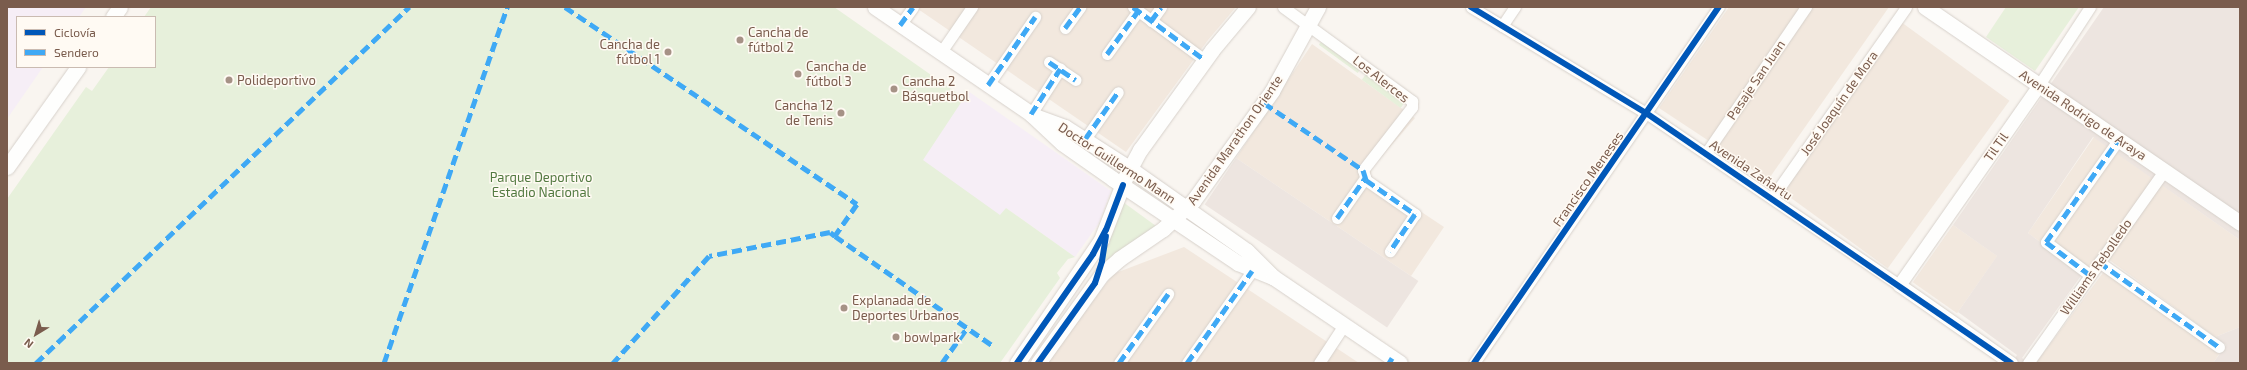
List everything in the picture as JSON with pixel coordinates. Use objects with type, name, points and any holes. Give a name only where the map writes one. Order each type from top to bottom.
[{"type":"main road","points":[[114,16],[120,7]]},
{"type":"main road","name":"Doctor Guillermo Mann","points":[[875,7],[1031,114],[1062,143],[1174,220],[1252,271],[1273,277]]},
{"type":"main road","points":[[1017,363],[1093,254],[1106,230],[1129,168],[1205,60],[1248,7]]},
{"type":"main road","name":"Avenida Marathon Oriente","points":[[1038,363],[1095,283],[1119,259],[1174,220],[1186,209],[1272,92],[1318,7]]},
{"type":"main road","name":"Avenida Rodrigo de Araya","points":[[1925,7],[2240,223]]},
{"type":"main road","points":[[7,167],[77,68]]},
{"type":"main road","name":"Doctor Guillermo Mann","points":[[1031,114],[1057,123],[1085,139],[1129,168],[1251,254],[1273,277],[1394,361]]},
{"type":"main road","points":[[1123,185],[1160,190]]},
{"type":"main road","points":[[1148,239],[1173,234],[1200,237]]},
{"type":"street","points":[[900,25],[913,7]]},
{"type":"street","points":[[941,52],[972,7]]},
{"type":"street","points":[[1065,28],[1080,7]]},
{"type":"street","points":[[1151,21],[1161,7]]},
{"type":"street","name":"Los Alerces","points":[[1283,7],[1412,101],[1412,107],[1365,167],[1365,178]]},
{"type":"street","name":"Avenida Zañartu","points":[[1471,7],[1646,113],[2012,363]]},
{"type":"street","points":[[1502,26],[1515,7]]},
{"type":"street","name":"Francisco Meneses","points":[[1474,363],[1719,7]]},
{"type":"street","name":"Pasaje San Juan","points":[[1706,153],[1806,7]]},
{"type":"street","name":"José Joaquín de Mora","points":[[1772,198],[1906,7]]},
{"type":"street","name":"Til Til","points":[[1899,285],[2039,85],[2090,7]]},
{"type":"street","points":[[1107,54],[1135,9],[1205,60]]},
{"type":"street","points":[[988,85],[1035,17]]},
{"type":"street","points":[[1049,62],[1076,80]]},
{"type":"street","points":[[1031,114],[1060,69]]},
{"type":"street","points":[[1085,139],[1118,92]]},
{"type":"street","points":[[2090,275],[2046,242],[2119,139]]},
{"type":"street","name":"Williams Rebolledo","points":[[2028,363],[2164,171]]},
{"type":"street","points":[[1337,218],[1365,178],[1415,214],[1390,251]]},
{"type":"street","points":[[2099,262],[2218,347]]},
{"type":"street","points":[[1187,363],[1252,271]]},
{"type":"street","points":[[1119,363],[1168,294]]},
{"type":"street","points":[[1319,363],[1344,325]]},
{"type":"shaded area","points":[[7,7],[86,7],[80,16],[16,16],[16,68],[42,68],[7,119]]},
{"type":"shaded area","points":[[915,7],[1236,7],[1208,40],[1126,152]]},
{"type":"shaded area","points":[[1729,7],[1889,7],[1768,180],[1659,108]]},
{"type":"shaded area","points":[[2104,7],[2240,7],[2240,240],[2093,137],[2028,233],[2083,273],[2022,358],[2028,363],[2012,363],[2017,355],[1958,312],[1997,256],[1953,225]]},
{"type":"shaded area","points":[[1901,22],[2009,101],[1888,268],[1779,189]]},
{"type":"shaded area","points":[[1312,44],[1415,118],[1370,170],[1372,179],[1444,227],[1411,276],[1236,158]]},
{"type":"shaded area","points":[[968,91],[1111,191],[1099,223],[1075,257],[1006,208],[1000,216],[922,160]]},
{"type":"shaded area","points":[[2094,137],[2240,240],[2240,327],[2215,337],[2104,256],[2088,277],[2028,233]]},
{"type":"shaded area","points":[[1236,158],[1418,281],[1387,327],[1205,204]]},
{"type":"shaded area","points":[[1953,225],[1997,256],[1957,313],[1913,282]]},
{"type":"shaded area","points":[[1184,247],[1359,363],[1047,363],[1113,274]]},
{"type":"shaded area","points":[[2105,270],[2220,353],[2213,363],[2036,363]]},
{"type":"shaded area","points":[[2240,327],[2240,363],[2213,363],[2226,345],[2215,337]]},
{"type":"green space","name":"Parque Deportivo Estadio Nacional","points":[[151,7],[834,7],[964,98],[923,160],[1000,215],[1006,208],[1075,257],[1068,259],[1057,273],[1060,278],[1000,363],[7,363],[7,199],[86,87],[92,91],[108,68],[156,68],[156,16],[145,16]]},
{"type":"green space","points":[[2006,7],[2079,7],[2035,71],[1986,37]]},
{"type":"green space","points":[[1323,39],[1362,67],[1358,73],[1319,45]]},
{"type":"green space","points":[[1366,74],[1405,102],[1401,108],[1362,80]]},
{"type":"green space","points":[[1123,202],[1156,226],[1107,261],[1099,256]]},
{"type":"marked path","points":[[36,363],[409,7]]},
{"type":"marked path","points":[[384,363],[507,7]]},
{"type":"marked path","points":[[565,7],[857,204],[835,236],[830,232],[709,256],[613,363]]},
{"type":"marked path","points":[[900,25],[913,7]]},
{"type":"marked path","points":[[1065,28],[1080,7]]},
{"type":"marked path","points":[[1133,7],[1205,60]]},
{"type":"marked path","points":[[1151,21],[1161,7]]},
{"type":"marked path","points":[[1107,54],[1138,11]]},
{"type":"marked path","points":[[988,85],[1035,17]]},
{"type":"marked path","points":[[1049,62],[1076,80]]},
{"type":"marked path","points":[[1031,114],[1060,69]]},
{"type":"marked path","points":[[1085,139],[1118,92]]},
{"type":"marked path","points":[[1264,103],[1363,170],[1366,180],[1415,214],[1390,251]]},
{"type":"marked path","points":[[2090,275],[2046,242],[2119,139]]},
{"type":"marked path","points":[[1337,218],[1365,178]]},
{"type":"marked path","points":[[835,236],[993,346]]},
{"type":"marked path","points":[[2099,262],[2219,347]]},
{"type":"marked path","points":[[1187,363],[1252,271]]},
{"type":"marked path","points":[[1119,363],[1168,294]]},
{"type":"marked path","points":[[942,363],[967,328]]},
{"type":"marked path","points":[[1389,363],[1392,358]]},
{"type":"cycle path","points":[[1471,7],[1646,113],[2011,363]]},
{"type":"cycle path","points":[[1474,363],[1719,7]]},
{"type":"cycle path","points":[[1017,363],[1093,254],[1106,230],[1123,185]]},
{"type":"cycle path","points":[[1038,363],[1095,283],[1102,261],[1106,236]]},
{"type":"place","name":"Cancha de fútbol 2","points":[[740,40]]},
{"type":"place","name":"Cancha de fútbol 1","points":[[668,52]]},
{"type":"place","name":"Cancha de fútbol 3","points":[[798,74]]},
{"type":"place","name":"Polideportivo","points":[[229,80]]},
{"type":"place","name":"Cancha 2 Básquetbol","points":[[894,89]]},
{"type":"place","name":"Cancha 12 de Tenis","points":[[841,113]]},
{"type":"place","name":"Explanada de Deportes Urbanos","points":[[844,308]]},
{"type":"place","name":"bowlpark","points":[[896,337]]}]
